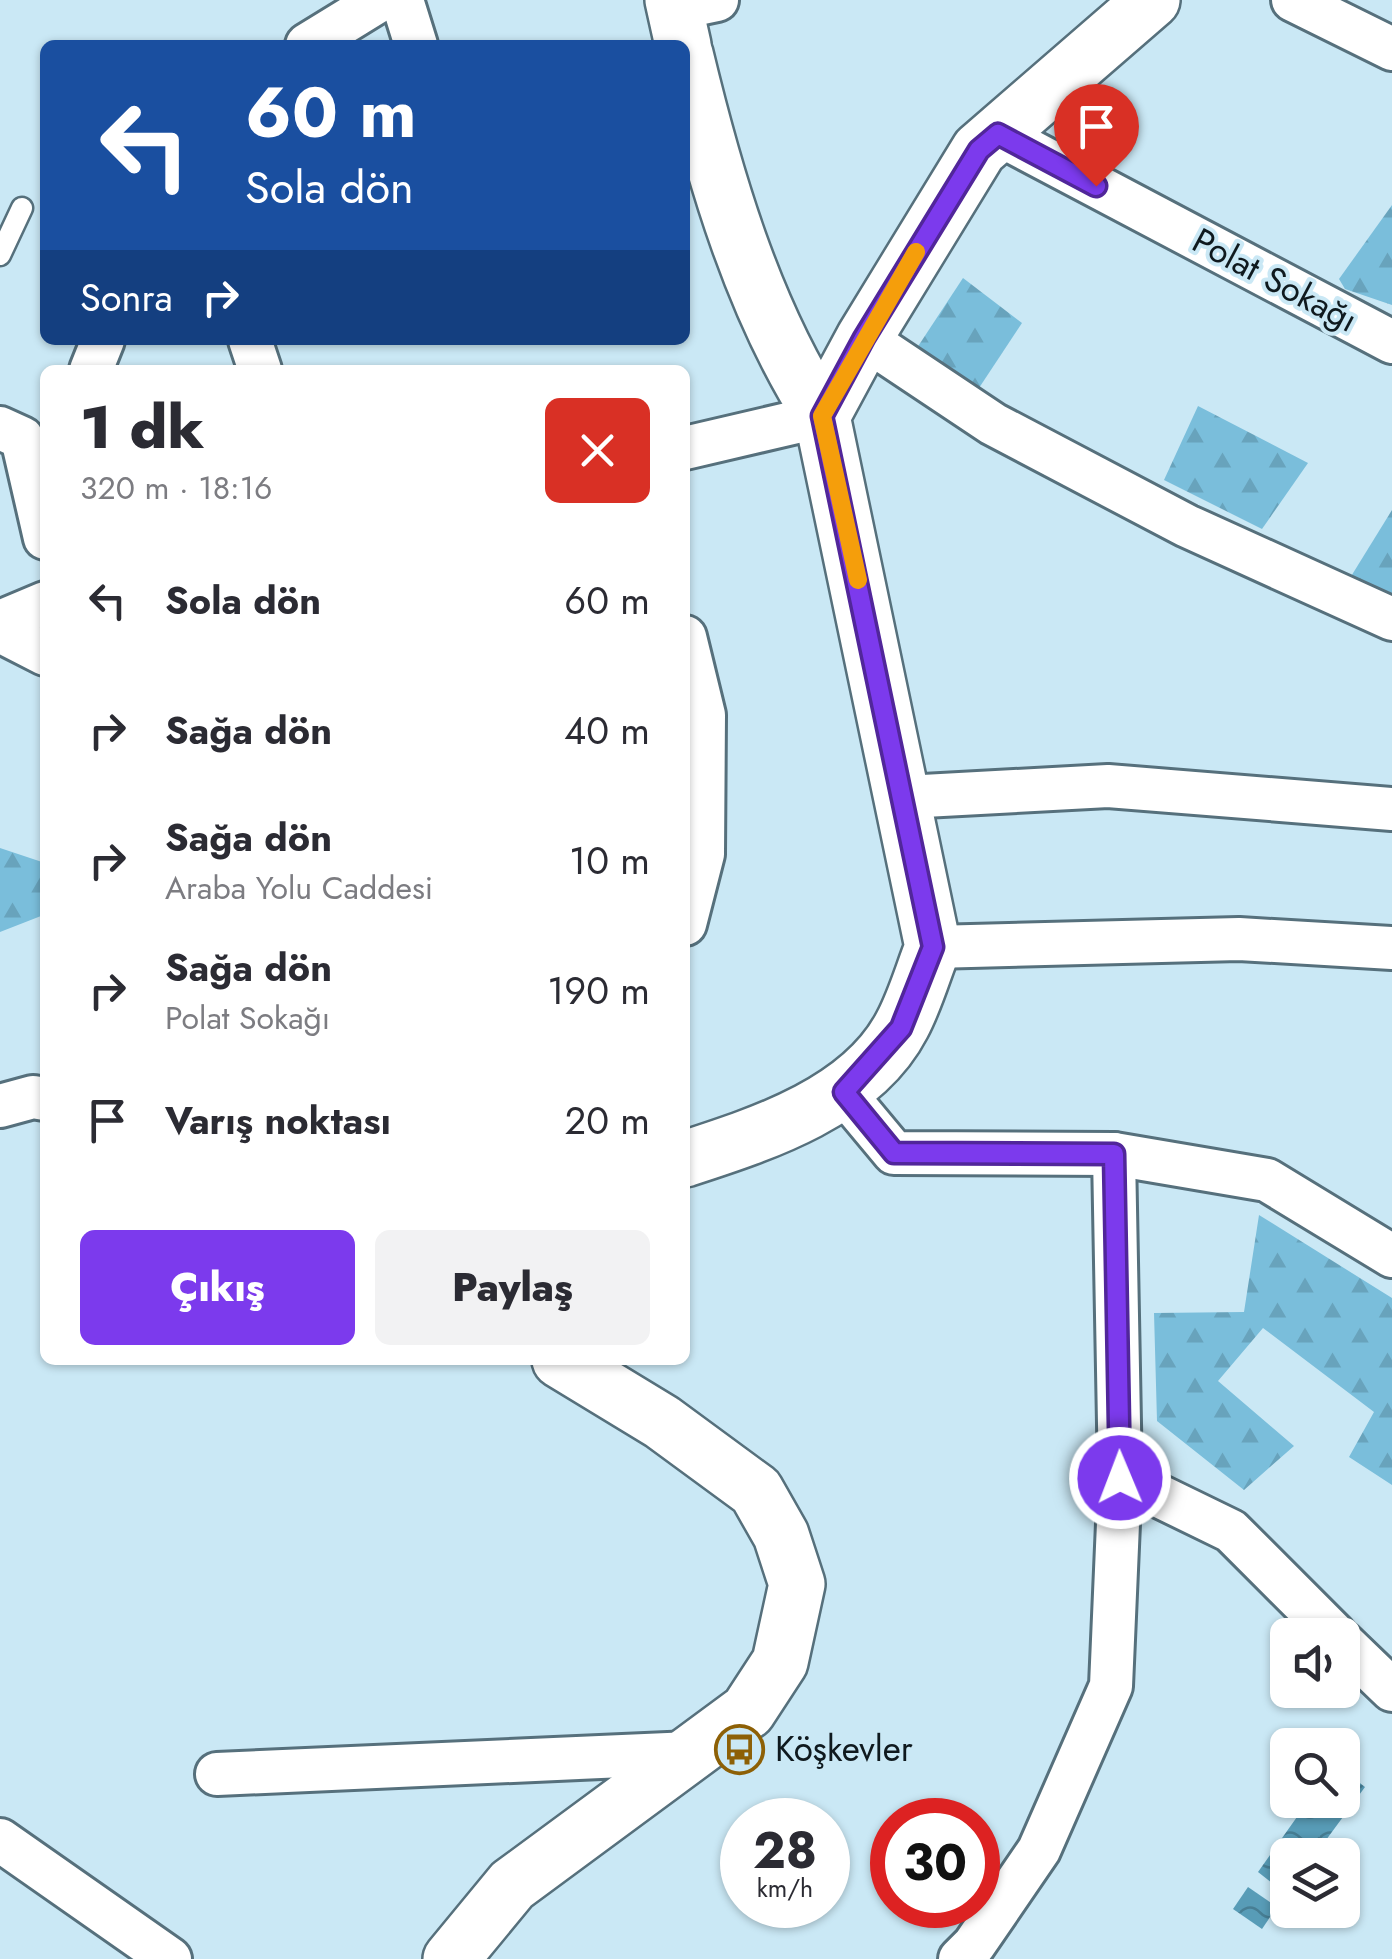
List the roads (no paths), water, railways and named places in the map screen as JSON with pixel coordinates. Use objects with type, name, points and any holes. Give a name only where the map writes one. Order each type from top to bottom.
[{"type":"street","points":[[316,40],[380,0]]},
{"type":"street","points":[[402,0],[414,40]]},
{"type":"street","points":[[690,447],[822,416],[864,338],[979,150],[1152,0]]},
{"type":"street","points":[[1293,0],[1392,49]]},
{"type":"street","points":[[686,22],[748,264],[785,359],[822,416],[933,947],[901,1028],[844,1092],[757,1135],[690,1157]]},
{"type":"street","name":"Polat Sokağı","points":[[998,134],[1392,342]]},
{"type":"street","points":[[864,338],[992,424],[1187,526],[1392,620]]},
{"type":"street","points":[[22,432],[40,515]]},
{"type":"street","points":[[0,622],[40,605]]},
{"type":"street","points":[[0,630],[40,651]]},
{"type":"street","points":[[690,658],[704,715],[704,735],[703,854],[690,905]]},
{"type":"street","points":[[904,797],[1108,786],[1392,809]]},
{"type":"street","points":[[933,947],[1239,939],[1392,948]]},
{"type":"street","points":[[844,1092],[894,1153],[1114,1154],[1267,1180],[1392,1256]]},
{"type":"street","points":[[0,1106],[40,1098]]},
{"type":"street","points":[[967,1952],[1040,1850],[1111,1686],[1120,1478],[1114,1154]]},
{"type":"street","points":[[451,1959],[512,1885],[748,1711],[780,1662],[797,1584],[781,1535],[756,1491],[662,1422],[568,1365]]},
{"type":"street","points":[[1120,1478],[1231,1531],[1318,1618]]},
{"type":"street","points":[[1360,1659],[1392,1690]]},
{"type":"street","points":[[217,1774],[692,1753]]},
{"type":"street","points":[[0,1840],[170,1959]]},
{"type":"lane","points":[[0,255],[22,208]]},
{"type":"water","points":[[1296,1818],[1342,1818],[1328,1838],[1282,1838]]},
{"type":"water","points":[[1270,1855],[1270,1881],[1258,1872]]},
{"type":"water","points":[[1248,1887],[1270,1902],[1270,1917],[1262,1929],[1233,1909]]},
{"type":"place","name":"Köşkevler","points":[[740,1749]]}]
